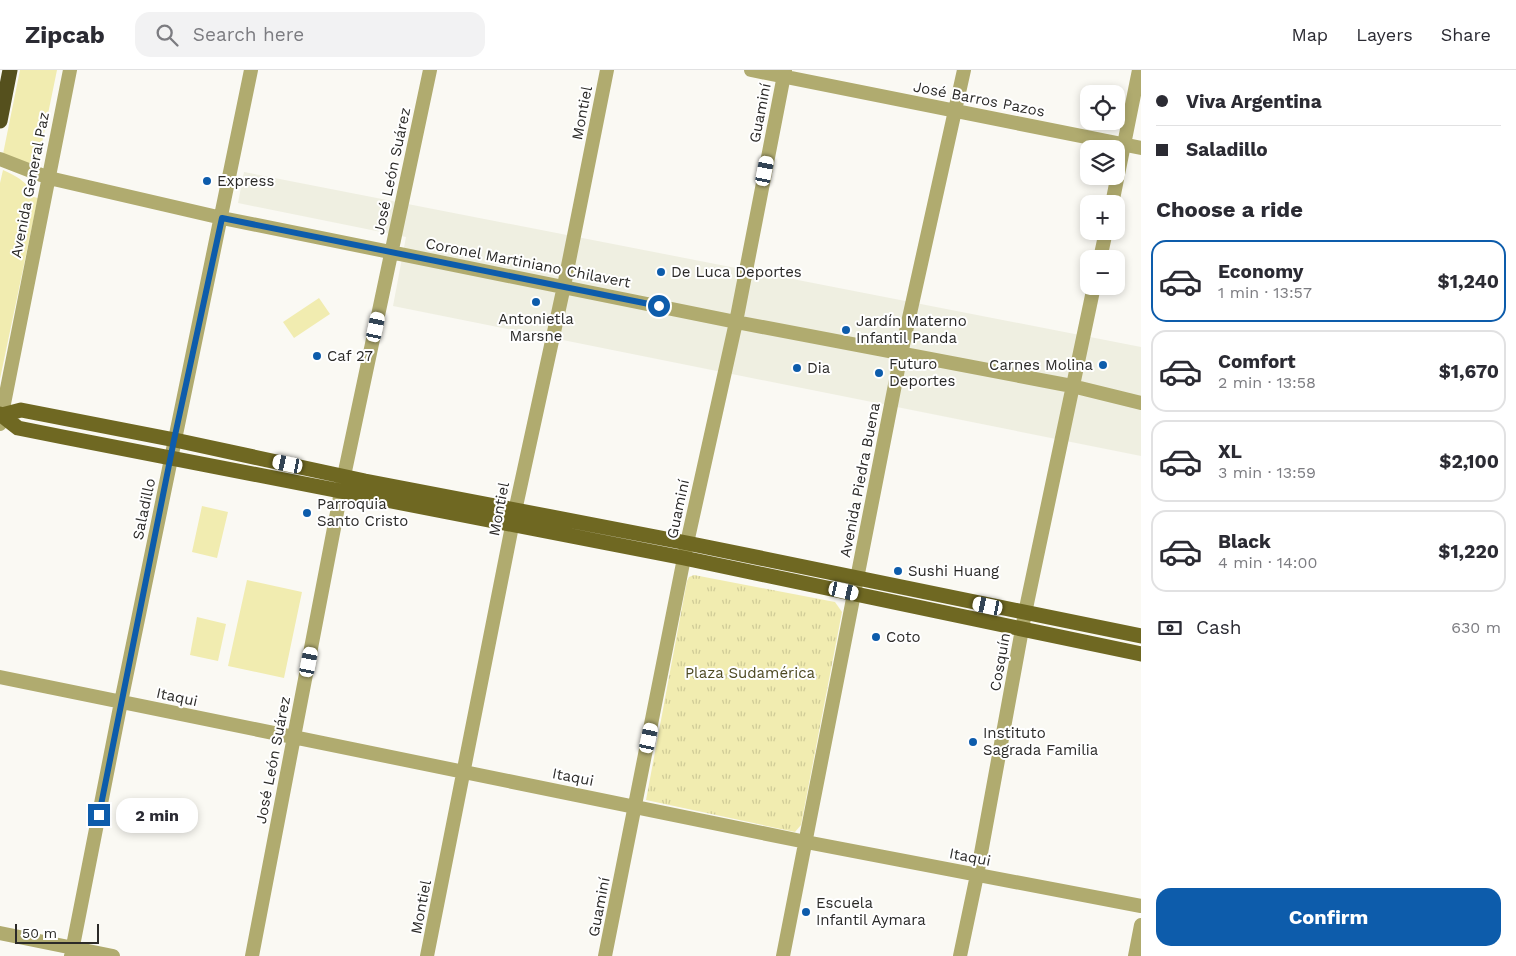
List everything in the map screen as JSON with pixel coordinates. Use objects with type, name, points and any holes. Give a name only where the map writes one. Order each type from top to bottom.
[{"type":"highway","points":[[0,121],[10,70]]},
{"type":"main road","points":[[1,417],[21,410],[174,440],[343,484]]},
{"type":"main road","points":[[1,417],[18,428],[171,457],[343,484],[685,550],[858,578],[1141,636]]},
{"type":"main road","points":[[685,550],[855,594],[1141,654]]},
{"type":"street","name":"Avenida General Paz","points":[[1,417],[70,70]]},
{"type":"street","name":"Saladillo","points":[[72,952],[174,440],[222,218],[251,70]]},
{"type":"street","name":"José León Suárez","points":[[252,956],[343,484],[430,70]]},
{"type":"street","name":"Montiel","points":[[427,956],[514,518],[564,286],[607,70]]},
{"type":"street","name":"José Barros Pazos","points":[[751,70],[784,73],[955,111],[1100,140]]},
{"type":"street","name":"Avenida Piedra Buena","points":[[783,956],[901,354],[964,70]]},
{"type":"street","points":[[1125,145],[1139,70]]},
{"type":"street","name":"Guaminí","points":[[605,956],[685,550],[736,322],[784,73]]},
{"type":"street","name":"José Barros Pazos","points":[[1125,145],[1141,148]]},
{"type":"street","name":"Coronel Martiniano Chilavert","points":[[0,159],[50,178],[222,218],[736,322],[1072,386],[1141,403]]},
{"type":"street","name":"Cosquín","points":[[960,956],[977,875],[1025,613],[1092,295]]},
{"type":"street","name":"Itaqui","points":[[0,677],[294,739],[636,806],[806,842],[1141,906]]},
{"type":"street","points":[[1135,956],[1141,925]]},
{"type":"street","points":[[0,933],[72,952],[113,956]]},
{"type":"shaded area","points":[[244,172],[1141,347],[1141,456],[393,306],[406,237],[238,203]]},
{"type":"green space","points":[[20,70],[57,70],[40,153],[38,158],[28,164],[3,154]]},
{"type":"green space","points":[[3,170],[22,180],[34,197],[38,198],[0,379],[0,183]]},
{"type":"green space","points":[[319,298],[330,314],[294,338],[283,322]]},
{"type":"green space","points":[[202,506],[228,512],[217,558],[192,552]]},
{"type":"green space","name":"Plaza Sudamérica","points":[[694,575],[835,602],[842,612],[801,825],[795,832],[646,800],[687,581],[689,577]]},
{"type":"green space","points":[[247,580],[302,592],[284,678],[228,666]]},
{"type":"green space","points":[[197,617],[226,624],[218,661],[190,655]]},
{"type":"place","name":"Express","points":[[207,181]]},
{"type":"place","name":"De Luca Deportes","points":[[661,272]]},
{"type":"place","name":"Antonietla Marsne","points":[[536,302]]},
{"type":"place","name":"Jardín Materno Infantil Panda","points":[[846,330]]},
{"type":"place","name":"Caf 27","points":[[317,356]]},
{"type":"place","name":"Carnes Molina","points":[[1103,365]]},
{"type":"place","name":"Dia","points":[[797,368]]},
{"type":"place","name":"Futuro Deportes","points":[[879,373]]},
{"type":"place","name":"Parroquia Santo Cristo","points":[[307,513]]},
{"type":"place","name":"Sushi Huang","points":[[898,571]]},
{"type":"place","name":"Coto","points":[[876,637]]},
{"type":"place","name":"Instituto Sagrada Familia","points":[[973,742]]},
{"type":"place","name":"Escuela Infantil Aymara","points":[[806,912]]},
{"type":"route","points":[[99,815],[174,440],[222,218],[659,306]]}]
